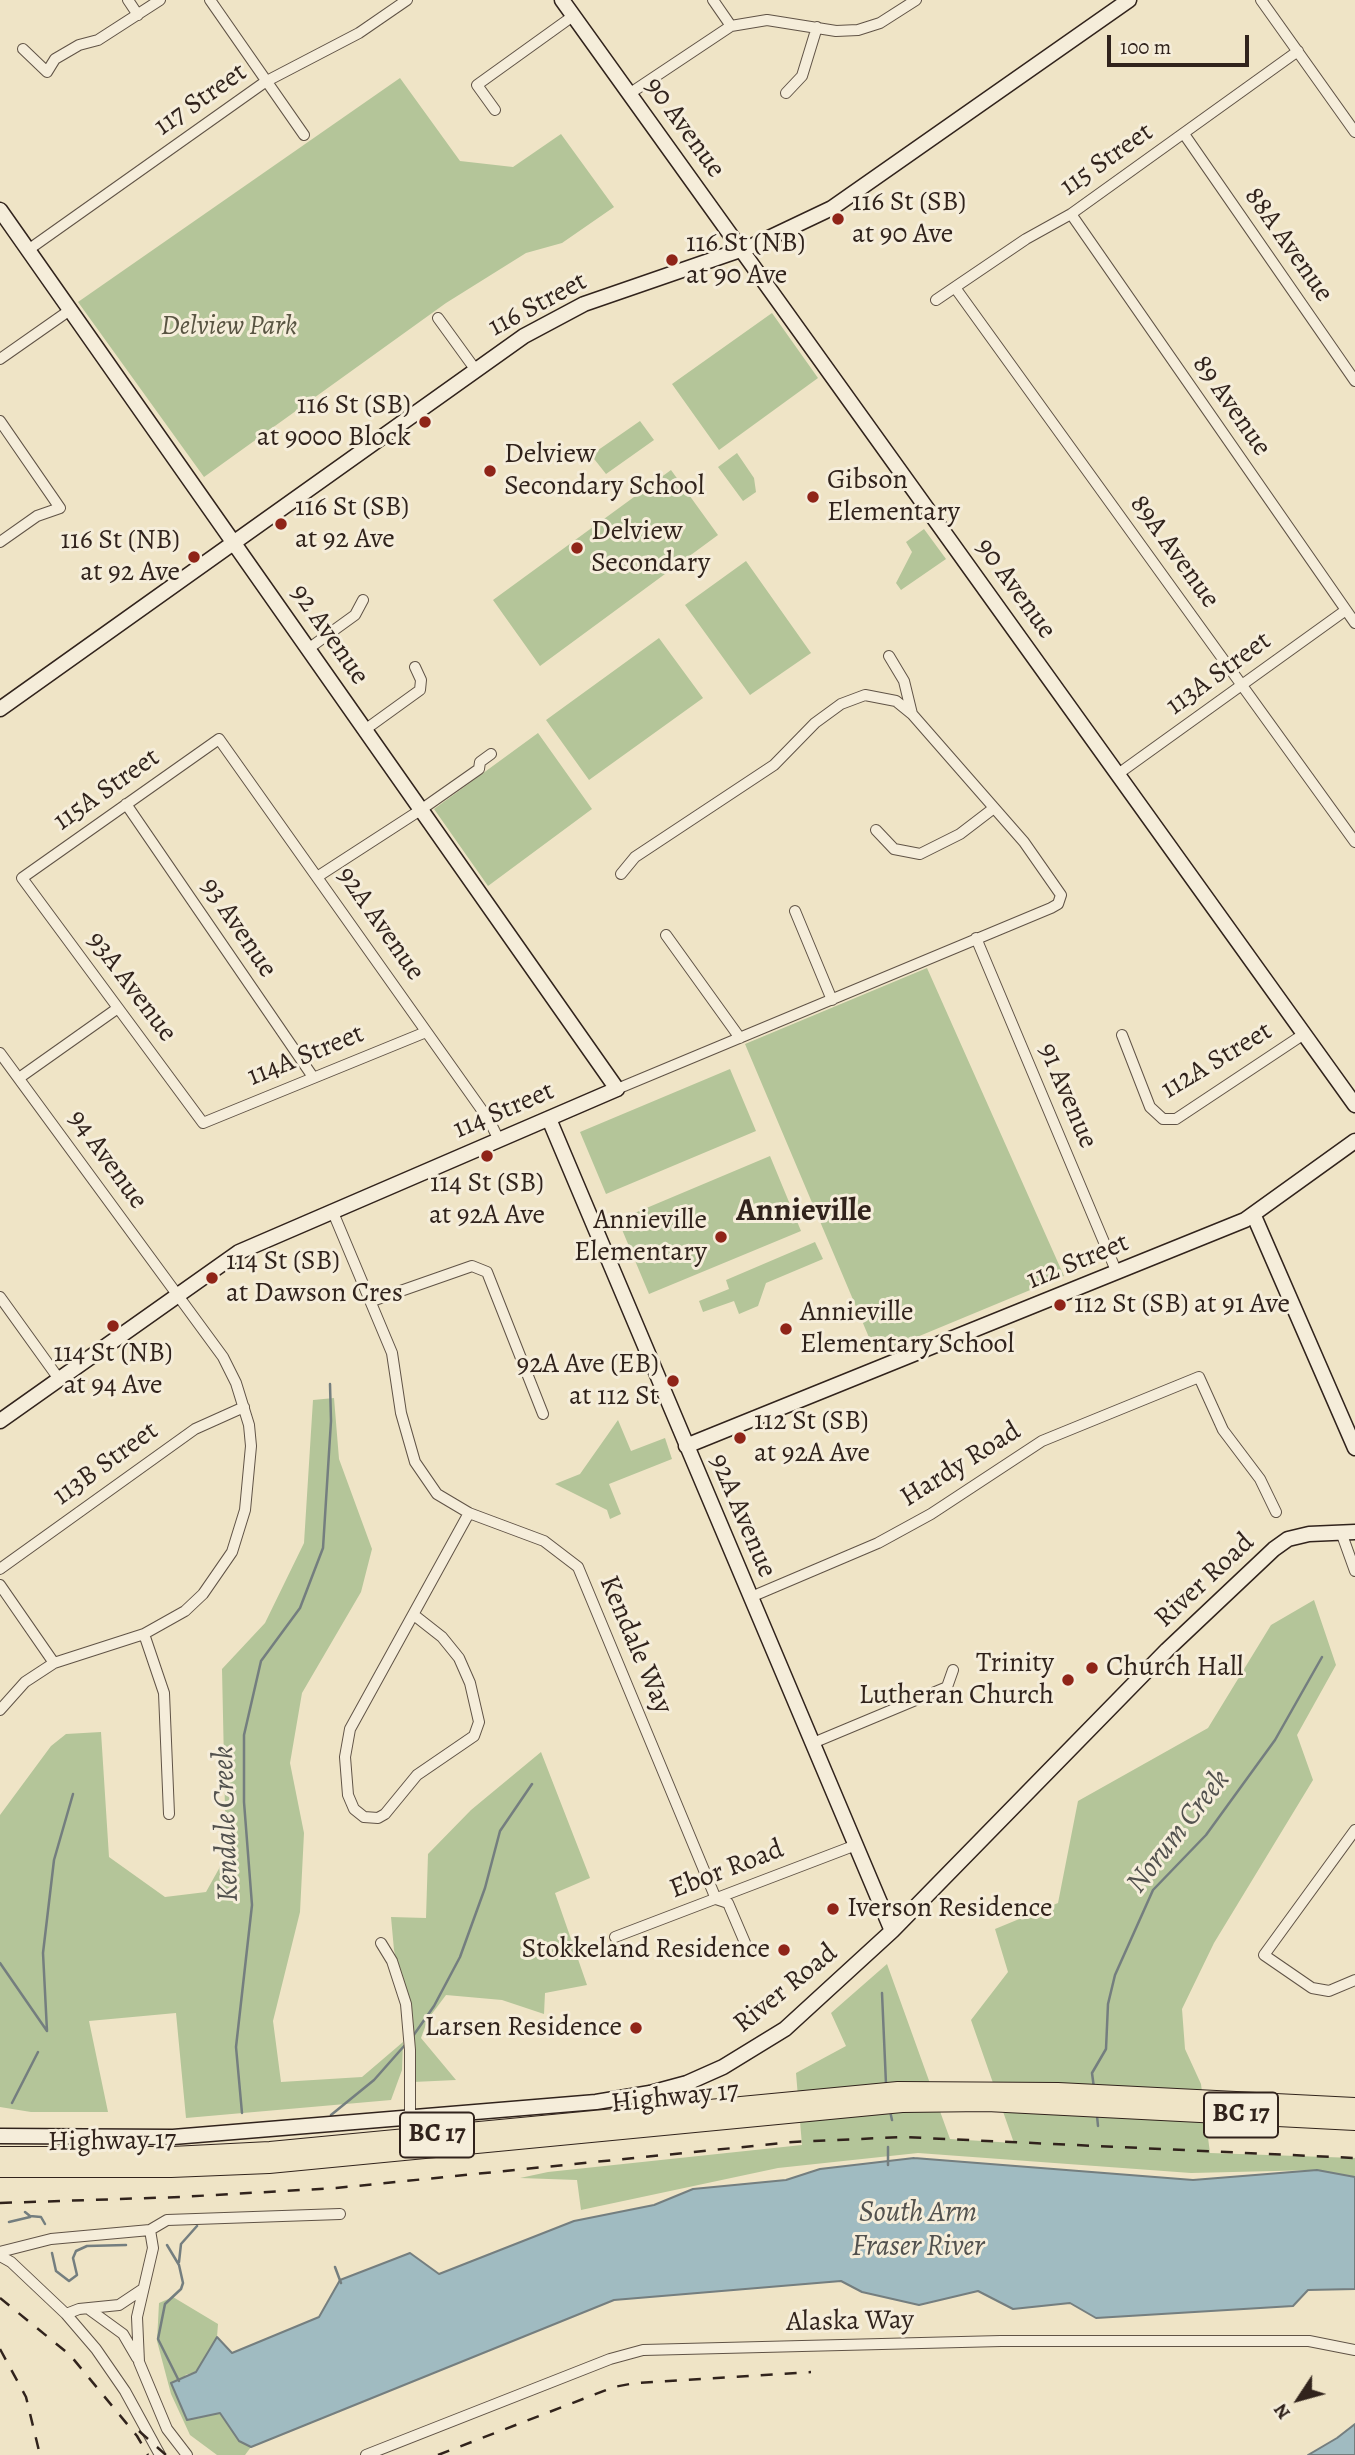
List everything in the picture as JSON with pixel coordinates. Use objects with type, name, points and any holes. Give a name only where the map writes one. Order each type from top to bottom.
[{"type":"highway","name":"Highway 17","points":[[0,2156],[172,2155],[270,2151],[900,2097],[1355,2107]]},
{"type":"highway","name":"Highway 17","points":[[0,2168],[171,2168],[270,2164],[874,2099]]},
{"type":"highway","name":"Highway 17","points":[[1127,2102],[1355,2122]]},
{"type":"street","points":[[128,0],[138,15]]},
{"type":"street","points":[[23,49],[47,72],[55,60],[79,45],[98,40],[160,0]]},
{"type":"street","points":[[210,0],[304,135]]},
{"type":"street","name":"117 Street","points":[[28,250],[265,82],[359,33],[407,0]]},
{"type":"street","name":"90 Avenue","points":[[562,0],[1355,1105]]},
{"type":"street","points":[[713,0],[731,26]]},
{"type":"street","points":[[629,94],[731,26],[767,20],[835,31],[859,30],[880,23],[916,0]]},
{"type":"street","name":"116 Street","points":[[0,709],[524,336],[584,304],[741,250],[795,228],[867,186],[1129,0]]},
{"type":"street","points":[[1261,0],[1355,132]]},
{"type":"street","points":[[495,110],[477,85],[573,16]]},
{"type":"street","points":[[786,93],[802,76],[817,27]]},
{"type":"street","name":"115 Street","points":[[936,300],[956,289],[1026,239],[1071,214],[1298,51]]},
{"type":"street","name":"88A Avenue","points":[[1184,134],[1355,381]]},
{"type":"street","name":"92 Avenue","points":[[0,210],[617,1089]]},
{"type":"street","name":"89 Avenue","points":[[1071,214],[1355,622]]},
{"type":"street","name":"89A Avenue","points":[[956,289],[1355,842]]},
{"type":"street","points":[[0,359],[70,310]]},
{"type":"street","points":[[438,318],[475,369]]},
{"type":"street","points":[[0,421],[60,508],[37,516],[0,542]]},
{"type":"street","points":[[308,649],[355,615],[363,600]]},
{"type":"street","name":"113A Street","points":[[1118,774],[1346,610]]},
{"type":"street","points":[[890,656],[904,681],[912,714]]},
{"type":"street","points":[[366,729],[420,690],[421,680],[415,667]]},
{"type":"street","points":[[621,874],[635,858],[774,765],[815,723],[841,704],[865,695],[896,701],[912,714],[994,808],[960,834],[920,854],[894,849],[876,830]]},
{"type":"street","name":"115A Street","points":[[22,878],[219,739]]},
{"type":"street","name":"92A Avenue","points":[[219,739],[489,1119],[499,1140]]},
{"type":"street","points":[[317,877],[479,769],[480,762],[491,754]]},
{"type":"street","name":"93 Avenue","points":[[126,804],[313,1077]]},
{"type":"street","name":"114 Street","points":[[0,1421],[239,1252],[332,1210],[1058,904],[1060,891],[994,808]]},
{"type":"street","name":"93A Avenue","points":[[22,878],[203,1123]]},
{"type":"street","points":[[795,911],[832,1000]]},
{"type":"street","points":[[666,935],[740,1038]]},
{"type":"street","name":"91 Avenue","points":[[975,938],[1117,1273]]},
{"type":"street","points":[[19,1078],[118,1008]]},
{"type":"street","name":"114A Street","points":[[203,1123],[426,1032]]},
{"type":"street","name":"112A Street","points":[[1122,1035],[1150,1107],[1163,1119],[1176,1119],[1304,1034]]},
{"type":"street","name":"94 Avenue","points":[[0,1053],[223,1357],[244,1406],[251,1446],[244,1510],[232,1552],[203,1594],[185,1611],[144,1634],[54,1663],[25,1682],[0,1710]]},
{"type":"street","name":"92A Avenue","points":[[549,1119],[892,1930]]},
{"type":"street","name":"112 Street","points":[[686,1446],[1254,1216],[1355,1142]]},
{"type":"street","name":"Kendale Way","points":[[332,1210],[392,1353],[401,1413],[415,1462],[437,1494],[468,1513],[544,1541],[578,1567],[716,1899],[728,1903],[749,1952]]},
{"type":"street","points":[[1254,1216],[1355,1448]]},
{"type":"street","points":[[372,1301],[472,1266],[486,1272],[543,1414]]},
{"type":"street","points":[[0,1297],[59,1379]]},
{"type":"street","name":"Hardy Road","points":[[751,1597],[878,1543],[931,1514],[1042,1441],[1199,1377],[1223,1430],[1260,1479],[1276,1513]]},
{"type":"street","name":"113B Street","points":[[0,1569],[195,1429],[244,1406]]},
{"type":"street","points":[[414,1615],[442,1637],[459,1658],[470,1683],[479,1722],[474,1736],[417,1775],[385,1814],[377,1818],[364,1816],[354,1809],[348,1795],[345,1757],[350,1729],[468,1513]]},
{"type":"street","points":[[1348,1532],[1355,1571]]},
{"type":"street","name":"River Road","points":[[0,2136],[173,2137],[410,2119],[622,2099],[687,2082],[745,2055],[785,2029],[892,1930],[1167,1650],[1261,1560],[1288,1539],[1348,1532]]},
{"type":"street","points":[[0,1586],[54,1663]]},
{"type":"street","points":[[144,1634],[164,1693],[169,1814]]},
{"type":"street","points":[[813,1743],[947,1687],[953,1670]]},
{"type":"street","points":[[1355,1830],[1264,1955],[1312,1988],[1329,1991],[1355,1980]]},
{"type":"street","name":"Ebor Road","points":[[615,1937],[856,1846]]},
{"type":"street","points":[[381,1943],[393,1961],[405,2004],[410,2050],[410,2119]]},
{"type":"street","points":[[0,2254],[51,2239],[150,2230],[167,2220],[340,2214]]},
{"type":"street","points":[[139,2362],[138,2317],[153,2248],[150,2230]]},
{"type":"street","points":[[0,2254],[66,2314],[96,2349],[125,2391],[160,2455]]},
{"type":"street","points":[[66,2314],[79,2309],[90,2310],[118,2305],[144,2289]]},
{"type":"street","points":[[90,2310],[123,2334],[139,2362],[167,2429],[187,2455]]},
{"type":"street","name":"Alaska Way","points":[[366,2455],[610,2359],[643,2350],[1001,2341],[1309,2341],[1355,2350]]},
{"type":"green space","name":"Delview Park","points":[[400,78],[460,161],[513,167],[561,134],[614,207],[562,243],[526,253],[446,303],[204,477],[78,302]]},
{"type":"green space","points":[[772,313],[818,378],[719,450],[672,384]]},
{"type":"green space","points":[[640,421],[654,440],[606,474],[591,455]]},
{"type":"green space","points":[[737,453],[754,478],[756,492],[743,501],[718,467]]},
{"type":"green space","points":[[671,470],[718,535],[540,666],[493,600]]},
{"type":"green space","points":[[924,529],[946,559],[901,590],[896,583],[912,552],[906,542]]},
{"type":"green space","points":[[746,561],[811,653],[750,695],[685,605]]},
{"type":"green space","points":[[659,638],[703,698],[589,780],[546,720]]},
{"type":"green space","points":[[538,733],[592,809],[488,886],[434,809]]},
{"type":"green space","points":[[927,968],[1064,1276],[876,1354],[745,1044]]},
{"type":"green space","points":[[730,1069],[756,1131],[606,1194],[580,1132]]},
{"type":"green space","points":[[770,1156],[801,1231],[649,1294],[618,1220]]},
{"type":"green space","points":[[815,1242],[823,1259],[766,1283],[758,1306],[739,1314],[734,1301],[703,1312],[699,1301],[729,1289],[726,1280]]},
{"type":"green space","points":[[334,1398],[339,1459],[372,1549],[361,1592],[302,1693],[290,1763],[304,1833],[300,1912],[273,2021],[281,2082],[362,2077],[403,2042],[402,2070],[391,2100],[186,2118],[176,2013],[89,2021],[108,2112],[31,2112],[0,2107],[0,1815],[51,1746],[66,1734],[101,1732],[109,1857],[165,1897],[206,1892],[226,1856],[222,1669],[265,1623],[304,1543],[313,1400]]},
{"type":"green space","points":[[618,1420],[631,1451],[665,1438],[672,1459],[609,1484],[621,1514],[610,1519],[607,1510],[555,1484],[580,1474]]},
{"type":"green space","points":[[1314,1600],[1336,1665],[1297,1735],[1313,1780],[1214,1943],[1182,2009],[1185,2049],[1201,2084],[1210,2153],[1355,2158],[1355,2177],[1317,2170],[1191,2173],[918,2153],[778,2168],[581,2210],[577,2180],[520,2178],[548,2172],[802,2145],[796,2073],[846,2046],[831,2013],[887,1964],[950,2139],[1014,2143],[971,2020],[1008,1972],[995,1929],[1058,1903],[1078,1801],[1208,1728],[1271,1625]]},
{"type":"green space","points":[[541,1752],[590,1878],[555,1893],[587,1985],[545,1993],[544,2014],[502,2000],[446,1995],[428,2019],[421,2038],[456,2080],[413,2082],[415,2042],[394,1950],[391,1917],[426,1918],[428,1854],[471,1810]]},
{"type":"green space","points":[[173,2297],[218,2324],[217,2337],[196,2372],[185,2375],[220,2412],[239,2441],[251,2447],[245,2455],[217,2455],[190,2435],[171,2394],[157,2341],[159,2303]]},
{"type":"water","name":"South Arm Fraser River","points":[[914,2158],[1193,2180],[1317,2170],[1355,2177],[1355,2289],[1308,2290],[1293,2306],[1096,2318],[1070,2303],[1013,2309],[978,2291],[919,2305],[862,2292],[841,2281],[614,2300],[251,2447],[239,2441],[220,2413],[187,2420],[171,2383],[196,2372],[217,2337],[232,2353],[319,2317],[340,2280],[410,2253],[439,2274],[574,2221],[654,2205],[693,2189],[786,2180],[820,2169]]},
{"type":"water","points":[[1355,2424],[1355,2455],[1308,2455],[1337,2438]]},
{"type":"waterway","name":"Kendale Creek","points":[[242,2113],[236,2047],[252,1905],[244,1802],[244,1735],[261,1661],[300,1608],[323,1548],[331,1421],[330,1384]]},
{"type":"waterway","name":"Norum Creek","points":[[1094,2088],[1092,2073],[1106,2049],[1108,2004],[1115,1975],[1153,1890],[1206,1835],[1275,1740],[1322,1657]]},
{"type":"waterway","points":[[413,2036],[434,2006],[460,1957],[485,1888],[500,1831],[532,1784]]},
{"type":"waterway","points":[[47,2031],[43,1953],[54,1860],[73,1794]]},
{"type":"waterway","points":[[0,1963],[47,2031]]},
{"type":"waterway","points":[[882,1993],[886,2084]]},
{"type":"waterway","points":[[331,2115],[374,2080],[405,2045]]},
{"type":"waterway","points":[[12,2103],[38,2052]]},
{"type":"waterway","points":[[890,2111],[892,2120]]},
{"type":"waterway","name":"Norum Creek","points":[[1097,2116],[1098,2126]]},
{"type":"waterway","points":[[888,2147],[888,2165]]},
{"type":"waterway","points":[[25,2212],[30,2216],[41,2217],[45,2224]]},
{"type":"waterway","points":[[9,2222],[30,2217]]},
{"type":"waterway","name":"Kendale Creek","points":[[179,2262],[181,2244],[197,2226]]},
{"type":"waterway","points":[[52,2253],[56,2271],[69,2281],[77,2275],[73,2258],[76,2251],[87,2246],[126,2245]]},
{"type":"waterway","points":[[167,2245],[179,2265],[183,2283],[181,2289],[165,2304],[158,2339],[179,2381]]},
{"type":"waterway","points":[[335,2267],[341,2283]]},
{"type":"railway","points":[[0,2203],[336,2188],[793,2142],[903,2137],[1355,2158]]},
{"type":"railway","points":[[0,2298],[70,2355],[137,2436],[148,2455]]},
{"type":"railway","points":[[0,2349],[26,2397],[40,2455]]},
{"type":"railway","points":[[438,2455],[614,2387],[635,2383],[811,2372]]},
{"type":"railway","points":[[139,2431],[166,2455]]},
{"type":"place","name":"116 St (SB) at 90 Ave","points":[[838,219]]},
{"type":"place","name":"116 St (NB) at 90 Ave","points":[[672,260]]},
{"type":"place","name":"116 St (SB) at 9000 Block","points":[[425,422]]},
{"type":"place","name":"Delview Secondary School","points":[[490,471]]},
{"type":"place","name":"Gibson Elementary","points":[[813,497]]},
{"type":"place","name":"116 St (SB) at 92 Ave","points":[[281,524]]},
{"type":"place","name":"Delview Secondary","points":[[577,548]]},
{"type":"place","name":"116 St (NB) at 92 Ave","points":[[194,557]]},
{"type":"place","name":"114 St (SB) at 92A Ave","points":[[487,1156]]},
{"type":"place","name":"Annieville Elementary","points":[[721,1237]]},
{"type":"place","name":"114 St (SB) at Dawson Cres","points":[[212,1278]]},
{"type":"place","name":"112 St (SB) at 91 Ave","points":[[1060,1305]]},
{"type":"place","name":"114 St (NB) at 94 Ave","points":[[113,1326]]},
{"type":"place","name":"Annieville Elementary School","points":[[786,1329]]},
{"type":"place","name":"92A Ave (EB) at 112 St","points":[[673,1381]]},
{"type":"place","name":"112 St (SB) at 92A Ave","points":[[740,1438]]},
{"type":"place","name":"Church Hall","points":[[1092,1668]]},
{"type":"place","name":"Trinity Lutheran Church","points":[[1068,1680]]},
{"type":"place","name":"Iverson Residence","points":[[833,1909]]},
{"type":"place","name":"Stokkeland Residence","points":[[784,1950]]},
{"type":"place","name":"Larsen Residence","points":[[636,2028]]},
{"type":"district","name":"Annieville","points":[[804,1212]]}]
